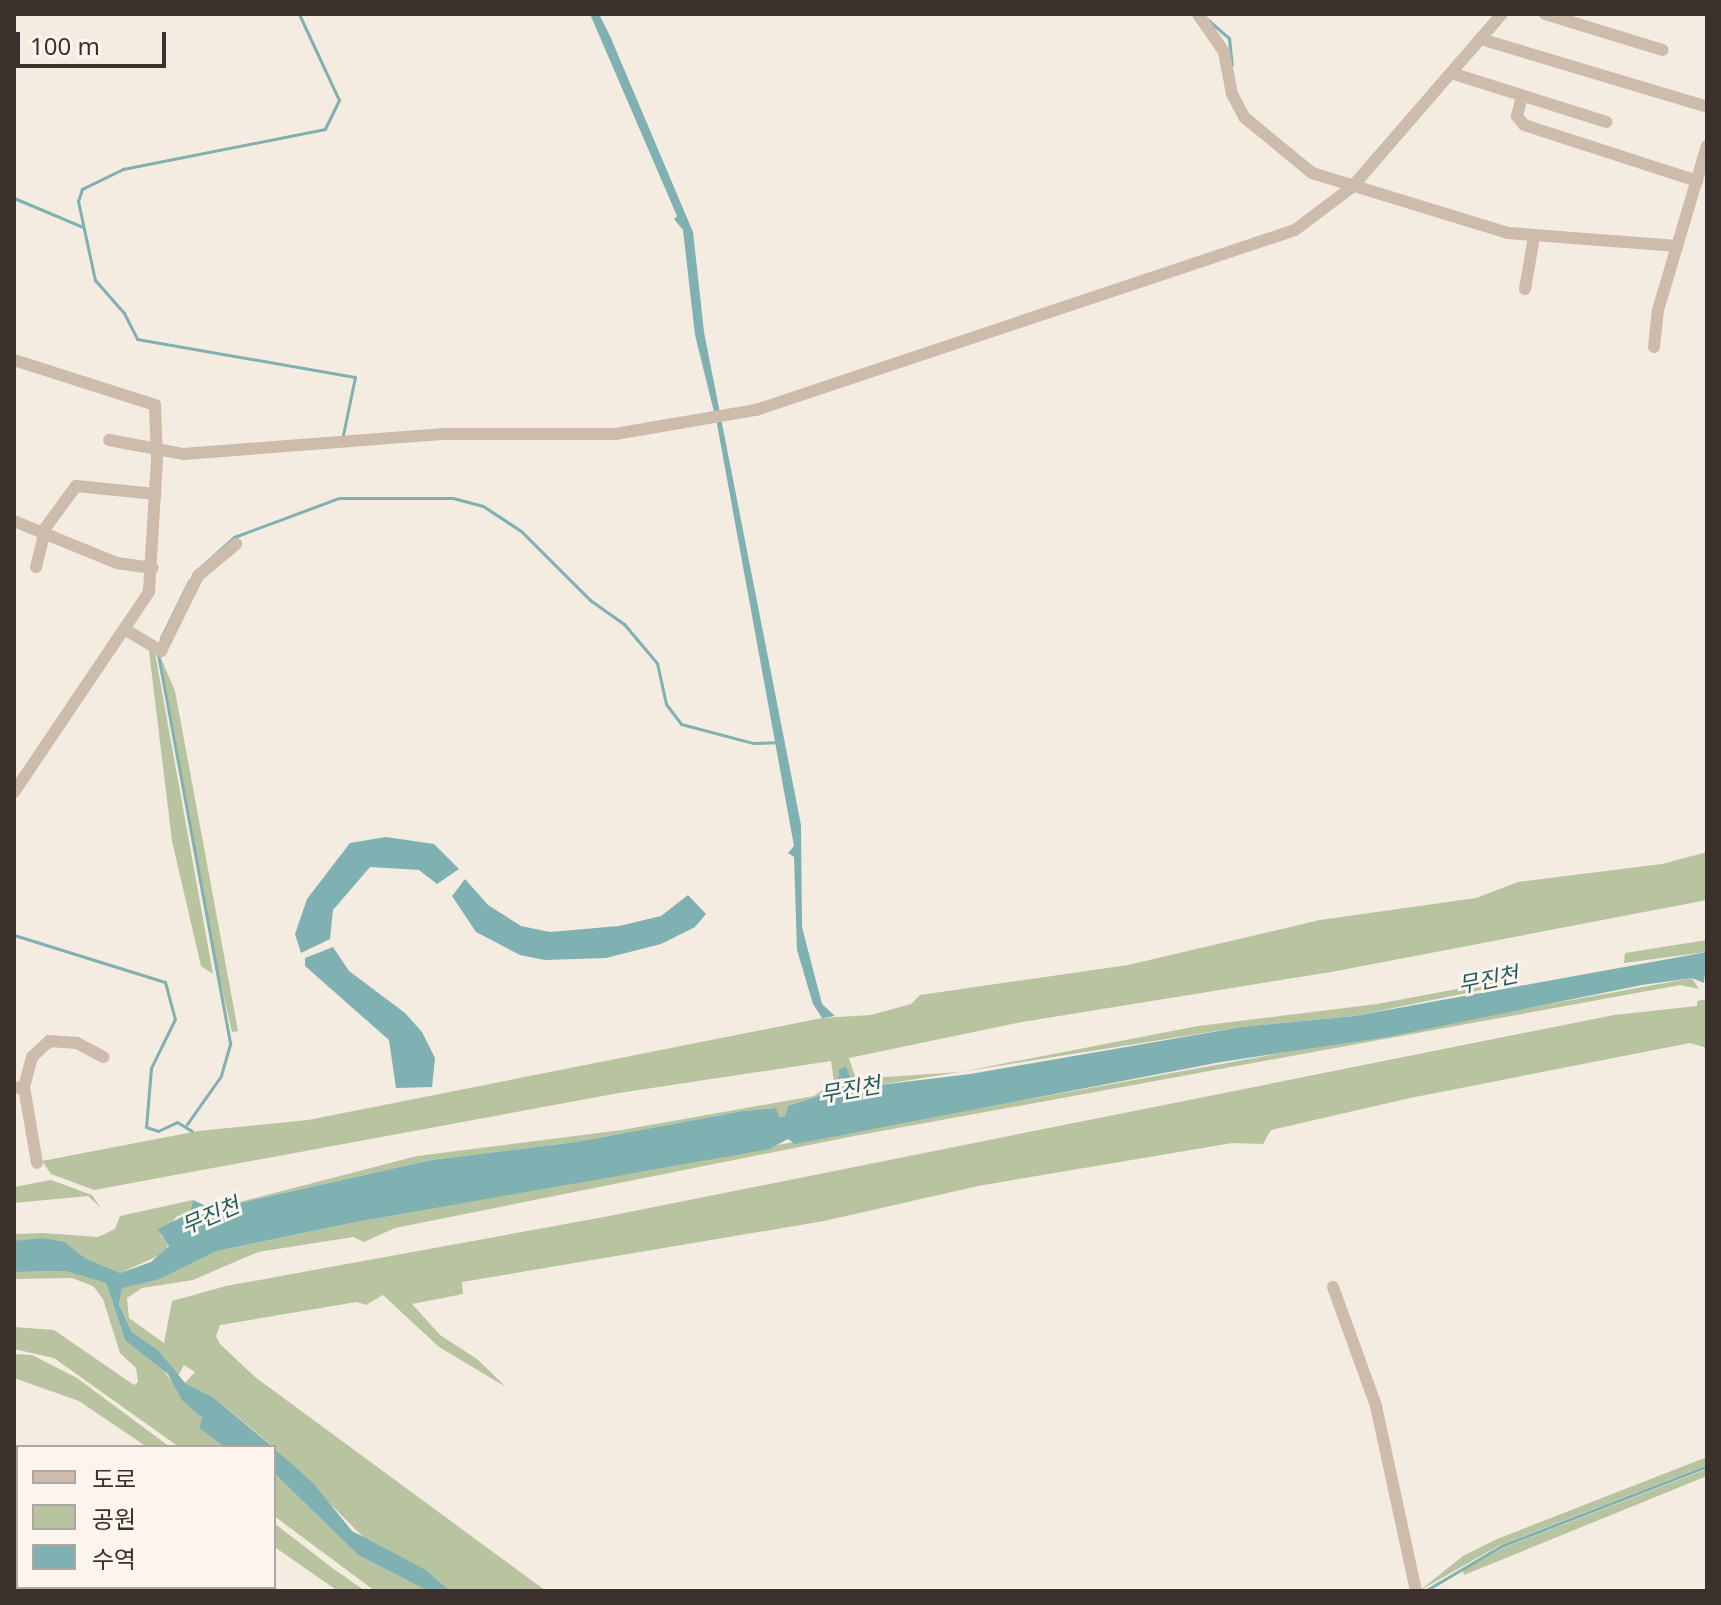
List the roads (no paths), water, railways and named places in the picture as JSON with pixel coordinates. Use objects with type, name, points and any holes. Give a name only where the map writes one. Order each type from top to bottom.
[{"type":"street","points":[[1198,14],[1224,52],[1232,94],[1244,117],[1296,163],[1352,187],[1534,237],[1678,246]]},
{"type":"street","points":[[109,440],[183,454],[441,434],[615,434],[721,416],[1295,230],[1352,187],[1502,14]]},
{"type":"street","points":[[1545,14],[1663,50]]},
{"type":"street","points":[[1481,39],[1707,107]]},
{"type":"street","points":[[1451,73],[1606,122]]},
{"type":"street","points":[[1522,96],[1517,116],[1524,125],[1697,181]]},
{"type":"street","points":[[1654,347],[1658,310],[1707,146]]},
{"type":"street","points":[[1525,289],[1534,237]]},
{"type":"street","points":[[14,360],[155,405],[156,451],[153,568],[149,592],[14,792]]},
{"type":"street","points":[[36,567],[44,535],[60,503],[76,486],[156,494]]},
{"type":"street","points":[[14,521],[117,563],[153,568]]},
{"type":"street","points":[[126,630],[157,650],[198,576],[236,544]]},
{"type":"street","points":[[37,1163],[19,1088],[32,1057],[49,1041],[77,1043],[103,1057]]},
{"type":"street","points":[[1333,1287],[1376,1406],[1416,1591]]},
{"type":"water","points":[[590,14],[599,14],[610,36],[693,232],[704,332],[801,825],[802,927],[822,1004],[835,1016],[822,1018],[813,1004],[797,950],[794,857],[788,853],[794,846],[717,424],[695,335],[683,230],[674,219],[677,216]]},
{"type":"water","points":[[386,837],[434,844],[459,869],[437,884],[419,870],[370,867],[333,910],[330,939],[301,953],[295,934],[307,899],[350,843]]},
{"type":"water","points":[[465,879],[488,905],[521,926],[550,932],[619,926],[661,916],[688,895],[706,914],[695,927],[661,944],[606,958],[545,960],[520,955],[476,932],[452,896]]},
{"type":"water","points":[[333,947],[349,971],[405,1013],[422,1032],[435,1058],[432,1087],[396,1088],[389,1040],[305,966],[305,958]]},
{"type":"water","name":"무진천","points":[[1707,952],[1704,983],[1692,978],[1642,985],[1387,1037],[1221,1062],[795,1144],[788,1139],[769,1149],[356,1222],[217,1251],[160,1279],[122,1288],[119,1304],[132,1332],[158,1350],[185,1383],[214,1398],[271,1445],[221,1445],[199,1428],[202,1418],[182,1400],[168,1374],[125,1340],[106,1283],[65,1271],[14,1272],[14,1241],[42,1238],[65,1242],[85,1258],[120,1273],[151,1262],[169,1246],[158,1229],[190,1213],[193,1200],[213,1209],[431,1160],[576,1142],[743,1111],[776,1108],[779,1117],[785,1116],[788,1106],[837,1090],[839,1069],[846,1067],[855,1088],[970,1074],[1242,1027],[1354,1016]]},
{"type":"water","points":[[276,1450],[314,1484],[352,1531],[426,1570],[450,1591],[428,1591],[358,1555],[276,1475]]},
{"type":"waterway","points":[[299,14],[339,100],[325,129],[123,169],[82,189],[78,201],[95,280],[124,313],[137,339],[355,377],[343,435]]},
{"type":"waterway","points":[[1207,19],[1229,38],[1232,65]]},
{"type":"waterway","points":[[14,198],[83,227]]},
{"type":"waterway","points":[[196,571],[234,537],[339,498],[453,498],[483,506],[521,531],[590,600],[624,624],[657,663],[666,704],[681,724],[753,743],[777,742]]},
{"type":"waterway","points":[[161,638],[189,581]]},
{"type":"waterway","points":[[158,654],[230,1044],[221,1076],[187,1124]]},
{"type":"waterway","points":[[14,935],[165,982],[175,1019],[151,1068],[146,1127],[158,1131],[177,1122],[192,1131]]},
{"type":"waterway","points":[[1425,1591],[1501,1546],[1707,1466]]}]
